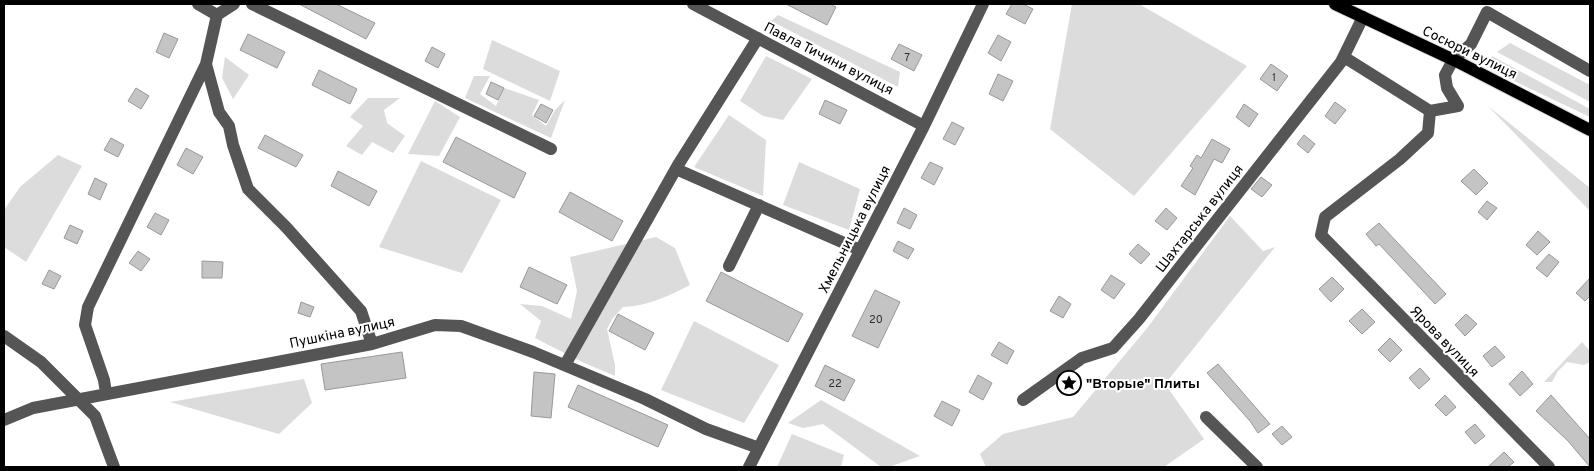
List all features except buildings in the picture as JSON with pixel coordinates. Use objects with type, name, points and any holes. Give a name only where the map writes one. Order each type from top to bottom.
[{"type":"main road","name":"Сосюри вулиця","points":[[1338,4],[1590,130]]},
{"type":"street","points":[[198,4],[217,15]]},
{"type":"street","points":[[106,393],[104,380],[85,325],[88,307],[206,64],[217,15],[211,4]]},
{"type":"street","points":[[217,15],[234,4]]},
{"type":"street","points":[[252,4],[551,149]]},
{"type":"street","name":"Павла Тичини вулиця","points":[[694,4],[924,126]]},
{"type":"street","name":"Хмельницька вулиця","points":[[749,467],[924,126],[983,4]]},
{"type":"street","points":[[1344,57],[1430,111],[1458,106],[1447,88],[1445,75],[1453,60],[1471,44],[1487,12],[1590,71]]},
{"type":"street","name":"Шахтарська вулиця","points":[[1023,400],[1082,358],[1113,348],[1139,319],[1344,57],[1362,17]]},
{"type":"street","points":[[564,365],[676,169],[758,38]]},
{"type":"street","points":[[206,64],[219,112],[229,126],[233,145],[248,189],[286,227],[360,311],[372,344]]},
{"type":"street","name":"Ярова вулиця","points":[[1430,111],[1428,132],[1400,159],[1325,217],[1321,235],[1549,467]]},
{"type":"street","points":[[676,169],[860,250]]},
{"type":"street","points":[[729,266],[758,205]]},
{"type":"street","name":"Пушкіна вулиця","points":[[4,420],[33,408],[372,344],[435,325],[460,326],[564,365],[645,399],[706,429],[759,448]]},
{"type":"street","points":[[4,336],[41,362],[95,416],[114,467]]},
{"type":"street","points":[[1206,416],[1257,467]]},
{"type":"shaded area","points":[[1072,4],[1139,4],[1247,66],[1134,196],[1050,129]]},
{"type":"shaded area","points":[[778,15],[900,72],[898,87],[771,21]]},
{"type":"shaded area","points":[[492,40],[560,71],[550,101],[483,69]]},
{"type":"shaded area","points":[[1510,43],[1590,85],[1590,102],[1497,52]]},
{"type":"shaded area","points":[[766,56],[812,79],[783,120],[763,116],[740,101]]},
{"type":"shaded area","points":[[1492,56],[1590,109],[1590,117],[1491,70],[1486,66]]},
{"type":"shaded area","points":[[225,57],[249,75],[233,99],[222,78]]},
{"type":"shaded area","points":[[474,76],[490,76],[480,94],[496,106],[504,88],[539,100],[532,115],[546,126],[555,110],[565,100],[551,138],[465,98]]},
{"type":"shaded area","points":[[368,98],[400,98],[384,110],[387,123],[405,136],[393,153],[372,142],[362,155],[346,146],[363,126],[350,117]]},
{"type":"shaded area","points":[[435,101],[460,117],[439,156],[408,154]]},
{"type":"shaded area","points":[[1488,106],[1590,188],[1590,211]]},
{"type":"shaded area","points":[[729,115],[766,140],[763,196],[694,167]]},
{"type":"shaded area","points":[[58,155],[82,166],[26,262],[4,247],[4,210],[20,187]]},
{"type":"shaded area","points":[[421,161],[501,200],[462,273],[379,247]]},
{"type":"shaded area","points":[[799,162],[860,189],[849,230],[783,205]]},
{"type":"shaded area","points":[[1230,216],[1263,251],[1275,247],[1165,384],[1204,439],[1164,467],[986,467],[980,454],[1003,434],[1073,417],[1148,327]]},
{"type":"shaded area","points":[[656,237],[675,248],[690,285],[666,297],[623,307],[613,318],[607,329],[615,365],[615,376],[582,362],[535,338],[541,321],[520,304],[542,306],[571,319],[577,291],[570,257]]},
{"type":"shaded area","points":[[694,321],[779,365],[744,423],[661,390]]},
{"type":"shaded area","points":[[1582,342],[1590,351],[1590,362],[1584,365],[1567,362],[1558,371],[1552,382],[1544,382]]},
{"type":"shaded area","points":[[304,379],[312,403],[279,434],[170,402]]},
{"type":"shaded area","points":[[821,400],[920,456],[889,467],[881,467],[823,424],[803,428],[788,423]]},
{"type":"shaded area","points":[[792,434],[844,455],[841,467],[777,467]]},
{"type":"place","name":"\"Вторые\" Плиты","points":[[1069,383]]}]
